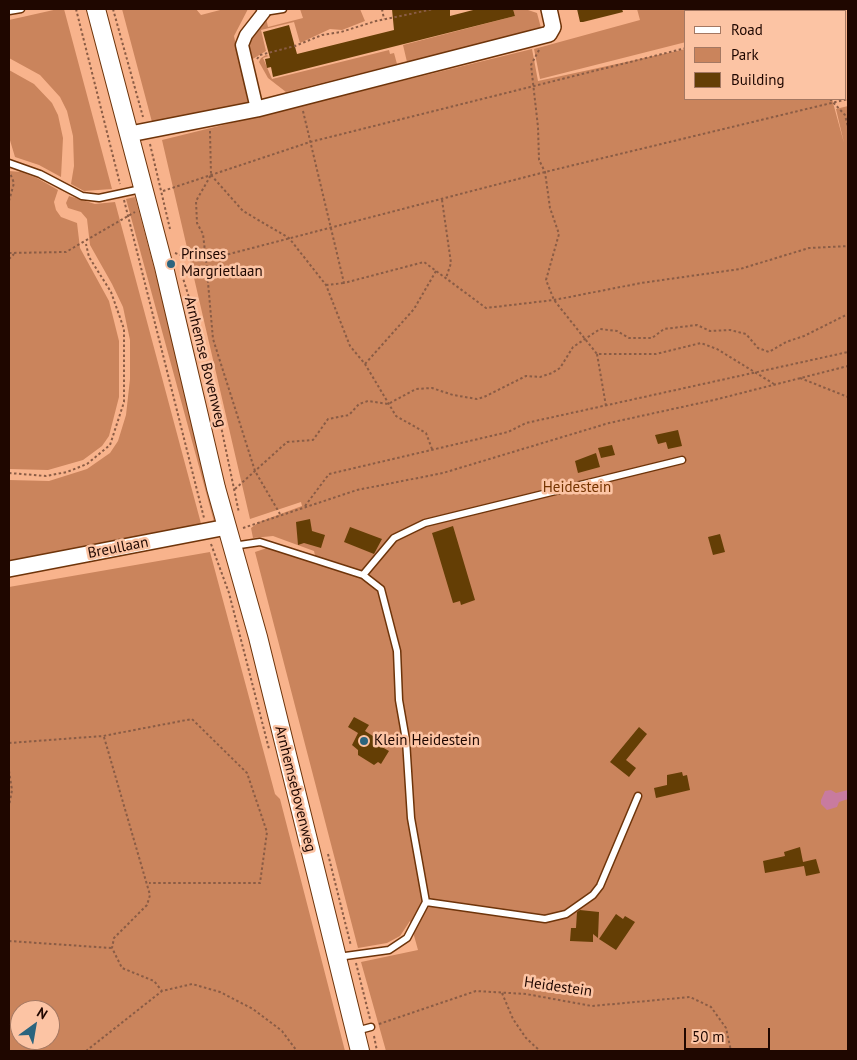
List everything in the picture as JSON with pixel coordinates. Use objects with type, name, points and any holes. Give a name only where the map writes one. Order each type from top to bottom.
[{"type":"main road","name":"Arnhemse Bovenweg","points":[[96,9],[145,196],[237,526]]},
{"type":"main road","name":"Arnhemsebovenweg","points":[[237,526],[258,637],[337,957],[363,1029],[360,1051]]},
{"type":"street","points":[[130,134],[257,109],[550,32],[549,9]]},
{"type":"street","points":[[257,109],[242,45],[246,35],[264,10]]},
{"type":"street","name":"Breullaan","points":[[9,569],[237,526]]},
{"type":"lane","points":[[9,11],[21,9]]},
{"type":"lane","points":[[264,10],[283,9]]},
{"type":"lane","points":[[9,163],[40,174],[82,196],[99,198],[122,193],[145,196]]},
{"type":"lane","points":[[363,575],[394,538],[425,523],[682,460]]},
{"type":"lane","points":[[240,545],[254,542],[270,544],[363,575],[381,589],[398,651],[399,700],[406,740],[411,818],[426,902],[407,938],[389,950],[337,957]]},
{"type":"lane","points":[[426,902],[544,919],[566,914],[593,895],[600,886],[638,796]]},
{"type":"path","points":[[76,9],[207,531]]},
{"type":"path","points":[[113,9],[147,131],[172,236]]},
{"type":"path","points":[[382,9],[384,19]]},
{"type":"path","points":[[246,63],[252,62],[260,55],[295,46],[322,35],[341,32],[384,19],[434,9]]},
{"type":"path","points":[[550,32],[548,40],[540,47],[530,65],[539,160],[545,172],[550,208],[559,234],[546,280],[554,300],[597,354],[606,406]]},
{"type":"path","points":[[9,253],[66,252],[86,243],[128,216],[145,196],[310,142],[684,48]]},
{"type":"path","points":[[299,98],[344,283]]},
{"type":"path","points":[[832,100],[836,102],[845,115],[848,127]]},
{"type":"path","points":[[175,254],[198,261],[206,260],[545,172],[844,100]]},
{"type":"path","points":[[210,118],[211,175],[196,201],[197,223],[203,234],[212,339],[255,471],[280,514]]},
{"type":"path","points":[[9,169],[14,183],[9,201]]},
{"type":"path","points":[[211,175],[243,212],[289,238],[326,285],[350,346],[366,364],[396,416],[426,434],[432,449]]},
{"type":"path","points":[[442,199],[451,263],[446,278]]},
{"type":"path","points":[[9,473],[46,476],[68,472],[88,464],[110,445],[124,402],[124,329],[111,292],[89,257],[86,243]]},
{"type":"path","points":[[173,245],[178,262]]},
{"type":"path","points":[[326,285],[344,283],[424,262],[486,308],[554,300],[640,283],[740,269],[810,248],[848,246]]},
{"type":"path","points":[[9,259],[14,254]]},
{"type":"path","name":"Arnhemse Bovenweg","points":[[181,271],[205,349],[240,514]]},
{"type":"path","points":[[366,364],[414,309],[436,271]]},
{"type":"path","points":[[235,489],[287,442],[314,440],[328,419],[349,415],[359,404],[368,401],[388,404],[416,389],[432,388],[453,395],[477,399],[484,397],[526,376],[540,377],[560,368],[573,347],[600,329],[617,331],[629,338],[652,338],[664,329],[697,325],[710,331],[730,330],[746,334],[758,348],[769,352],[786,342],[804,336],[848,314]]},
{"type":"path","points":[[597,354],[656,354],[701,343],[717,349],[774,384]]},
{"type":"path","points":[[305,506],[330,474],[508,432],[526,423],[756,374],[848,352]]},
{"type":"path","points":[[240,545],[237,526],[357,490],[443,473],[609,423],[848,366]]},
{"type":"path","points":[[800,378],[848,397]]},
{"type":"path","points":[[9,744],[103,736],[192,719],[247,773],[267,832],[260,883],[148,884]]},
{"type":"path","points":[[103,736],[150,895],[147,905],[114,938],[112,948],[122,968],[154,982],[162,991]]},
{"type":"path","points":[[9,771],[12,790],[9,806]]},
{"type":"path","points":[[9,941],[112,948]]},
{"type":"path","points":[[86,1051],[162,991],[192,984],[220,992],[252,1009],[282,1031],[297,1051]]},
{"type":"path","name":"Heidestein","points":[[363,1029],[476,991],[526,994],[592,1006],[690,997],[711,1007],[726,1028],[731,1051]]},
{"type":"path","points":[[502,993],[513,1019],[526,1038],[540,1051]]},
{"type":"green space","points":[[64,9],[112,189],[84,191],[71,184],[74,166],[73,136],[67,111],[60,97],[40,75],[9,58],[9,20]]},
{"type":"green space","points":[[122,9],[196,9],[201,15],[224,9],[248,9],[234,36],[248,103],[152,122]]},
{"type":"green space","points":[[300,9],[360,9],[365,21],[342,30],[330,29],[300,43],[294,22],[261,30],[266,51],[251,60],[248,43],[266,18],[268,27],[303,18]]},
{"type":"green space","points":[[513,9],[525,9],[537,13],[541,28],[407,62],[403,45],[515,16]]},
{"type":"green space","points":[[637,9],[817,9],[684,10],[684,43],[540,79],[534,49],[640,20]]},
{"type":"green space","name":"Heidestein","points":[[532,49],[538,81],[684,49],[684,100],[832,100],[844,143],[836,109],[848,106],[848,1051],[386,1051],[361,962],[418,950],[410,921],[400,936],[387,943],[358,948],[255,552],[270,547],[317,565],[314,551],[273,536],[253,538],[251,528],[259,522],[302,506],[301,502],[250,519],[162,140]]},
{"type":"green space","points":[[389,50],[390,54],[394,53],[397,64],[286,92],[268,78],[259,62],[261,58],[266,55],[269,56],[263,58],[272,79]]},
{"type":"green space","points":[[9,70],[34,84],[52,103],[58,115],[63,138],[61,177],[39,165],[15,157],[9,137]]},
{"type":"green space","points":[[9,171],[21,172],[37,178],[58,190],[54,202],[56,210],[61,217],[77,223],[80,248],[109,301],[119,341],[119,397],[109,436],[102,446],[83,460],[48,470],[9,469]]},
{"type":"green space","points":[[69,196],[95,204],[115,202],[203,531],[9,568],[9,480],[49,481],[87,469],[110,453],[118,441],[126,415],[130,379],[130,340],[123,307],[90,245],[87,219],[81,212],[68,208],[66,203]]},
{"type":"green space","points":[[135,197],[223,525],[216,529],[126,199]]},
{"type":"green space","points":[[210,552],[275,794],[280,799],[345,1051],[9,1051],[9,587]]},
{"type":"shaded area","points":[[831,790],[836,793],[848,790],[848,799],[839,802],[837,807],[827,810],[821,804],[821,800],[825,791]]},
{"type":"building","points":[[392,9],[450,9],[450,16],[477,9],[513,9],[515,16],[273,77],[271,67],[267,68],[265,59],[270,58],[263,32],[289,25],[297,54],[394,30]]},
{"type":"building","points":[[577,9],[622,9],[623,12],[580,22]]},
{"type":"building","points":[[678,430],[682,446],[668,449],[666,442],[658,444],[655,435]]},
{"type":"building","points":[[612,445],[615,455],[601,458],[598,448]]},
{"type":"building","points":[[596,453],[600,467],[578,473],[575,461]]},
{"type":"building","points":[[310,519],[312,531],[325,535],[321,548],[304,543],[298,545],[296,522]]},
{"type":"building","points":[[453,526],[475,600],[461,605],[460,601],[453,603],[432,533]]},
{"type":"building","points":[[350,527],[382,539],[374,554],[344,542]]},
{"type":"building","points":[[720,534],[725,552],[713,555],[708,537]]},
{"type":"building","name":"Klein Heidestein","points":[[354,717],[369,725],[365,731],[376,738],[373,742],[389,751],[381,764],[378,762],[374,765],[358,755],[358,750],[352,745],[358,733],[348,727]]},
{"type":"building","points":[[639,727],[647,734],[626,760],[636,768],[629,777],[610,762]]},
{"type":"building","points":[[682,772],[683,776],[687,775],[690,790],[656,798],[654,788],[667,785],[667,775]]},
{"type":"building","points":[[800,847],[803,862],[816,859],[820,873],[806,876],[804,866],[765,873],[763,861],[785,856],[784,852]]},
{"type":"building","points":[[580,910],[599,912],[598,938],[593,934],[593,942],[570,941],[571,928],[576,928],[577,912]]},
{"type":"building","points":[[616,914],[623,919],[625,916],[635,922],[616,950],[599,939]]},
{"type":"place","name":"Prinses Margrietlaan","points":[[171,264]]},
{"type":"place","name":"Klein Heidestein","points":[[364,741]]}]
